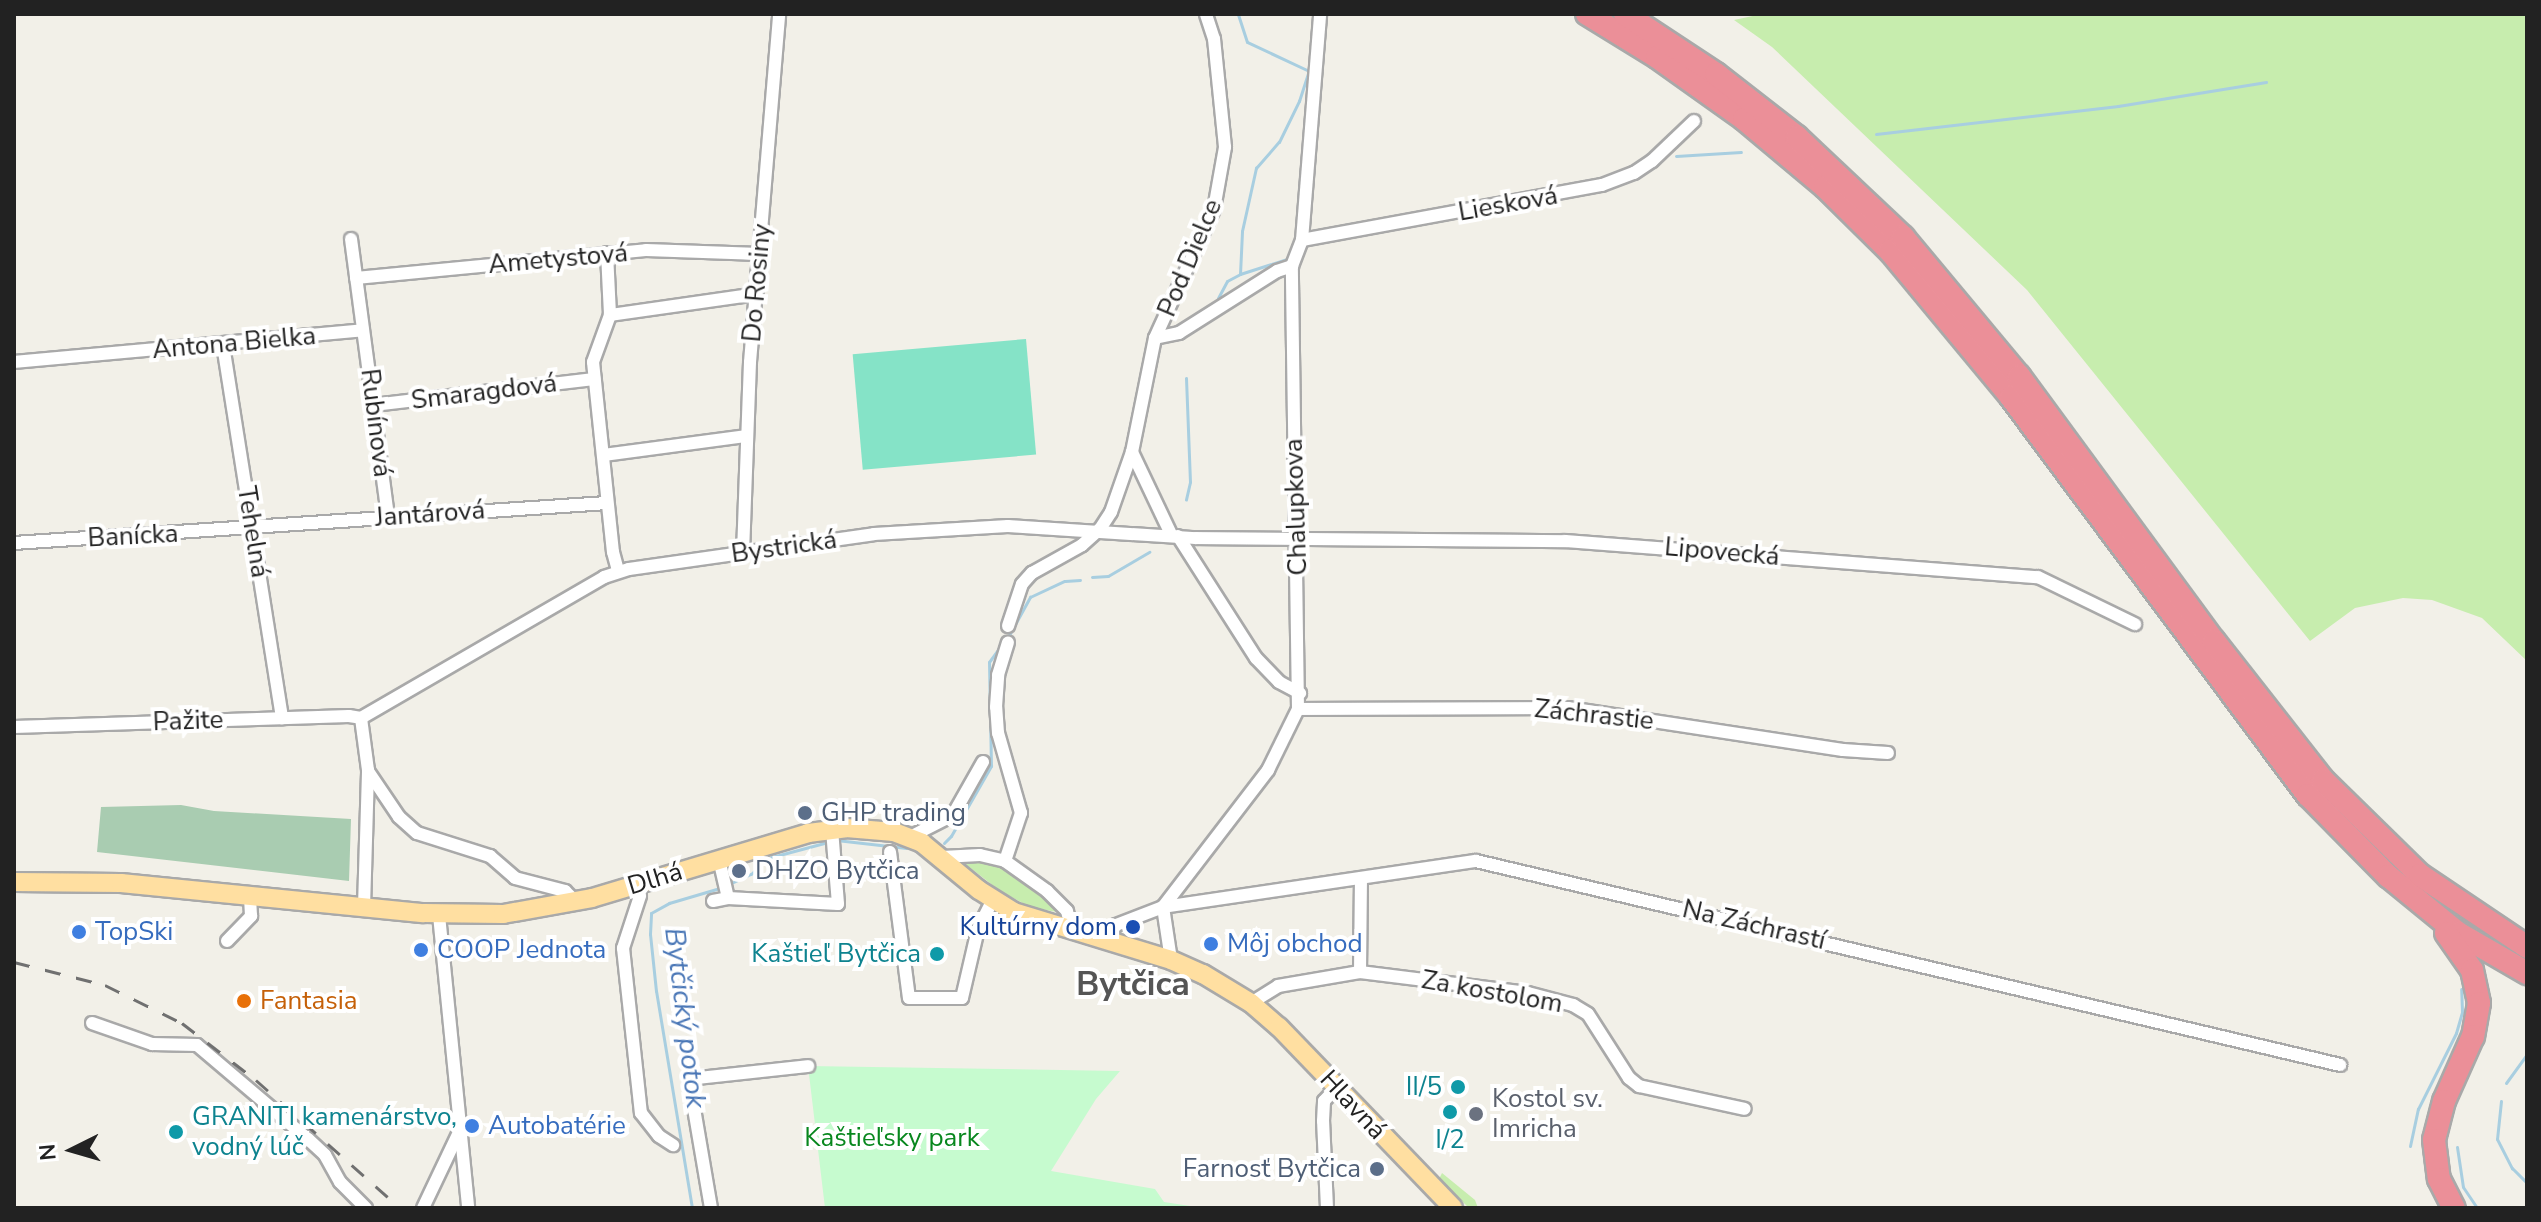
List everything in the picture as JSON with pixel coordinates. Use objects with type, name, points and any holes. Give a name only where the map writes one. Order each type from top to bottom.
[{"type":"highway","points":[[1587,14],[1657,57],[1744,119],[1825,187],[1890,251],[2011,397],[2286,768],[2364,854],[2458,933],[2527,973]]},
{"type":"highway","points":[[1625,14],[1716,74],[1797,137],[1903,237],[2019,376],[2214,641],[2323,780],[2420,875],[2522,942]]},
{"type":"highway","points":[[2423,904],[2466,958],[2478,992],[2473,1036],[2444,1101],[2434,1140],[2439,1179],[2454,1208]]},
{"type":"main road","name":"Dlhá","points":[[14,882],[121,883],[439,915],[503,914],[576,902],[782,839],[832,837],[878,830],[910,837],[942,857],[993,900],[1025,916],[1107,938],[1171,960],[1203,974],[1251,1003]]},
{"type":"main road","name":"Hlavná","points":[[1251,1003],[1279,1027],[1453,1208]]},
{"type":"street","name":"Do Rosiny","points":[[743,553],[747,436],[779,14]]},
{"type":"street","name":"Pod Dielce","points":[[1100,529],[1111,512],[1132,452],[1155,338],[1202,241],[1221,180],[1225,147],[1223,104],[1214,39],[1206,14]]},
{"type":"street","name":"Chalupkova","points":[[1163,907],[1268,770],[1298,709],[1292,266],[1302,240],[1320,14]]},
{"type":"street","name":"Liesková","points":[[1302,240],[1602,185],[1634,173],[1652,161],[1694,121]]},
{"type":"street","points":[[351,239],[363,330]]},
{"type":"street","name":"Ametystová","points":[[356,278],[646,250],[760,254]]},
{"type":"street","points":[[607,253],[610,315],[593,362],[607,503],[618,571]]},
{"type":"street","points":[[1155,338],[1179,333],[1277,271],[1292,266]]},
{"type":"street","points":[[610,315],[757,294]]},
{"type":"street","name":"Antona Bielka","points":[[14,362],[363,330]]},
{"type":"street","name":"Rubínová","points":[[363,330],[388,516]]},
{"type":"street","name":"Tehelná","points":[[223,345],[282,718]]},
{"type":"street","name":"Smaragdová","points":[[373,405],[594,379]]},
{"type":"street","points":[[604,455],[747,436]]},
{"type":"street","points":[[1132,452],[1174,535],[1256,658],[1279,682],[1300,693]]},
{"type":"street","name":"Jantárová","points":[[252,529],[388,516],[607,503]]},
{"type":"street","name":"Bystrická","points":[[361,718],[618,571],[874,534],[953,528],[1100,529],[1174,535],[1298,538]]},
{"type":"street","name":"Banícka","points":[[14,543],[252,529]]},
{"type":"street","points":[[1008,626],[1022,584],[1032,573],[1082,545],[1100,529]]},
{"type":"street","name":"Lipovecká","points":[[1298,538],[1565,541],[2038,577],[2135,624]]},
{"type":"street","points":[[1005,861],[1021,813],[998,733],[996,707],[998,675],[1008,642]]},
{"type":"street","name":"Záchrastie","points":[[1298,709],[1568,708],[1843,750],[1888,753]]},
{"type":"street","points":[[361,718],[368,770],[364,907]]},
{"type":"street","name":"Pažite","points":[[14,727],[361,718]]},
{"type":"street","points":[[910,837],[953,815],[983,762]]},
{"type":"street","points":[[368,770],[399,817],[417,833],[490,856],[515,878],[565,891],[576,902]]},
{"type":"street","points":[[726,889],[838,904],[832,837]]},
{"type":"street","points":[[890,852],[909,998],[962,998],[978,929],[993,900]]},
{"type":"street","points":[[942,857],[980,855],[1005,861],[1047,891],[1067,911],[1071,929]]},
{"type":"street","points":[[719,859],[726,889]]},
{"type":"street","name":"Na Záchrastí","points":[[1107,938],[1116,925],[1163,907],[1476,861],[2340,1065]]},
{"type":"street","points":[[1360,972],[1361,878]]},
{"type":"street","points":[[637,885],[640,896],[623,948],[641,1113],[659,1136],[673,1145]]},
{"type":"street","points":[[713,901],[726,889]]},
{"type":"street","points":[[227,941],[251,916],[250,895]]},
{"type":"street","points":[[1163,907],[1171,960]]},
{"type":"street","points":[[439,915],[468,1208]]},
{"type":"street","name":"Za kostolom","points":[[1251,1003],[1278,986],[1360,972],[1528,993],[1573,1005],[1588,1014],[1629,1078],[1639,1086],[1745,1109]]},
{"type":"street","points":[[92,1023],[152,1044],[197,1045],[325,1155],[340,1182],[366,1208]]},
{"type":"street","points":[[711,1208],[689,1079],[808,1066]]},
{"type":"street","points":[[1327,1208],[1324,1101],[1336,1088]]},
{"type":"street","points":[[428,1207],[461,1127]]},
{"type":"green space","points":[[1762,14],[2527,14],[2527,661],[2482,618],[2432,600],[2403,598],[2355,608],[2310,641],[2027,290],[1772,47],[1734,20]]},
{"type":"green space","points":[[1026,339],[1036,455],[863,470],[853,354]]},
{"type":"green space","points":[[181,805],[214,811],[351,819],[349,881],[97,852],[101,807]]},
{"type":"green space","points":[[959,859],[997,861],[1030,881],[1062,913],[1030,907],[1000,891]]},
{"type":"green space","name":"Kaštieľsky park","points":[[808,1066],[1120,1071],[1096,1099],[1051,1171],[1155,1189],[1164,1202],[1203,1208],[825,1208]]},
{"type":"green space","points":[[1442,1173],[1475,1200],[1478,1208],[1469,1208],[1439,1179]]},
{"type":"waterway","name":"Bytčický potok","points":[[1218,298],[1227,281],[1240,274],[1242,231],[1256,168],[1279,142],[1299,101],[1309,71],[1247,42],[1238,14]]},
{"type":"waterway","points":[[1876,134],[2118,106],[2266,82]]},
{"type":"waterway","points":[[1676,156],[1741,152]]},
{"type":"waterway","points":[[1240,274],[1290,258]]},
{"type":"waterway","name":"Bytčický potok","points":[[1186,378],[1190,482],[1186,500]]},
{"type":"waterway","name":"Bytčický potok","points":[[1092,577],[1108,576],[1149,552]]},
{"type":"waterway","name":"Bytčický potok","points":[[1008,637],[1030,597],[1065,581],[1080,580]]},
{"type":"waterway","name":"Bytčický potok","points":[[944,843],[991,766],[989,662],[1003,643]]},
{"type":"waterway","name":"Bytčický potok","points":[[836,840],[907,848]]},
{"type":"waterway","name":"Bytčický potok","points":[[727,885],[751,874],[768,858],[828,842]]},
{"type":"waterway","name":"Bytčický potok","points":[[692,1208],[656,991],[651,913],[669,903],[720,888]]},
{"type":"waterway","points":[[2410,1146],[2418,1109],[2456,1033],[2462,1012],[2461,989]]},
{"type":"waterway","points":[[2506,1083],[2527,1054]]},
{"type":"waterway","points":[[2501,1101],[2497,1139],[2512,1168],[2527,1183]]},
{"type":"waterway","points":[[2457,1147],[2463,1187],[2477,1208]]},
{"type":"railway","points":[[14,962],[105,985],[182,1023],[256,1080],[400,1208]]},
{"type":"place","name":"GHP trading","points":[[805,813]]},
{"type":"place","name":"DHZO Bytčica","points":[[739,871]]},
{"type":"place","name":"Kultúrny dom","points":[[1133,927]]},
{"type":"place","name":"TopSki","points":[[79,932]]},
{"type":"place","name":"Môj obchod","points":[[1211,944]]},
{"type":"place","name":"COOP Jednota","points":[[421,950]]},
{"type":"place","name":"Kaštieľ Bytčica","points":[[937,954]]},
{"type":"place","name":"Fantasia","points":[[244,1001]]},
{"type":"place","name":"II/5","points":[[1458,1087]]},
{"type":"place","name":"I/2","points":[[1450,1112]]},
{"type":"place","name":"Kostol sv. Imricha","points":[[1476,1114]]},
{"type":"place","name":"Autobatérie","points":[[472,1126]]},
{"type":"place","name":"GRANITI kamenárstvo, vodný lúč","points":[[176,1132]]},
{"type":"place","name":"Farnosť Bytčica","points":[[1377,1169]]},
{"type":"district","name":"Bytčica","points":[[1133,985]]}]
